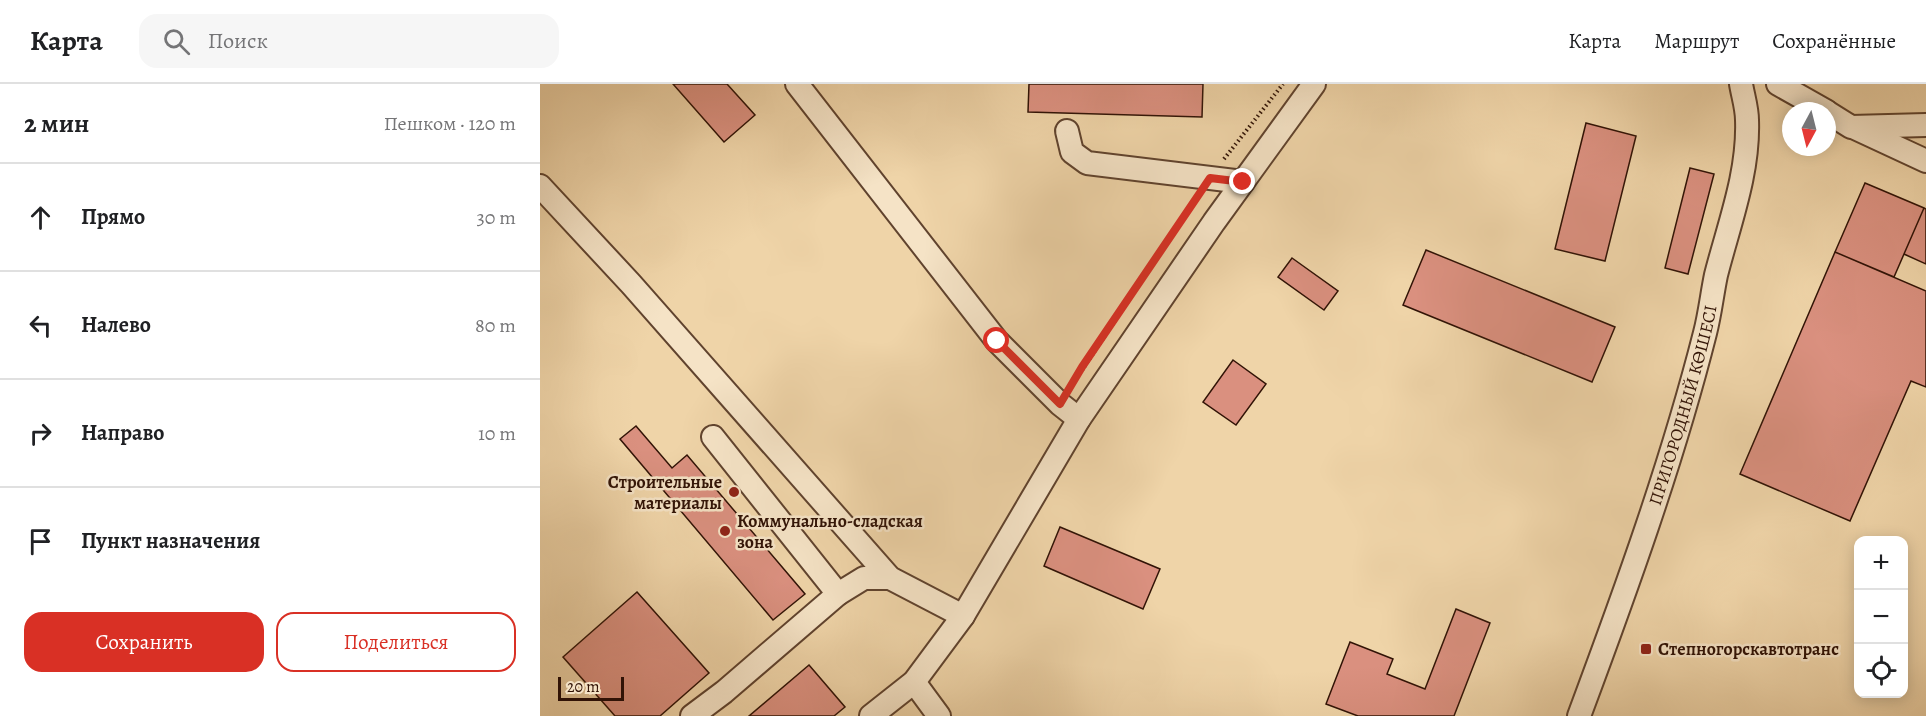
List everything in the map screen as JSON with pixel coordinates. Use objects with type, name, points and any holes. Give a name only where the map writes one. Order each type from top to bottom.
[{"type":"street","points":[[797,84],[997,341],[1078,419]]},
{"type":"street","points":[[871,716],[914,682],[963,616],[1078,419],[1214,222],[1314,84]]},
{"type":"street","name":"ПРИГОРОДНЫЙ КӨШЕСІ","points":[[1579,716],[1638,557],[1706,331],[1716,276],[1736,204],[1746,152],[1748,118],[1741,84]]},
{"type":"street","points":[[1778,84],[1810,102]]},
{"type":"street","points":[[1836,117],[1926,161]]},
{"type":"street","points":[[1851,126],[1926,125]]},
{"type":"street","points":[[1066,131],[1072,152],[1087,163],[1243,182]]},
{"type":"street","points":[[540,186],[631,284],[890,578],[963,616]]},
{"type":"street","points":[[713,437],[838,594]]},
{"type":"street","points":[[692,716],[724,692],[838,594],[864,578],[890,578]]},
{"type":"street","points":[[914,682],[939,716]]},
{"type":"path","points":[[1060,404],[1082,367],[1210,178],[1283,84]]},
{"type":"building","points":[[673,84],[727,84],[755,115],[724,142]]},
{"type":"building","points":[[1029,84],[1203,84],[1202,117],[1028,112]]},
{"type":"building","points":[[1586,123],[1636,136],[1605,261],[1555,249]]},
{"type":"building","points":[[1690,168],[1714,174],[1688,274],[1665,268]]},
{"type":"building","points":[[1865,183],[1924,208],[1894,277],[1835,252]]},
{"type":"building","points":[[1924,208],[1926,209],[1926,264],[1904,254]]},
{"type":"building","points":[[1426,250],[1615,327],[1592,382],[1403,305]]},
{"type":"building","points":[[1835,252],[1926,291],[1926,387],[1911,381],[1850,521],[1740,474]]},
{"type":"building","points":[[1292,258],[1338,291],[1324,310],[1278,277]]},
{"type":"building","points":[[1233,360],[1266,384],[1236,425],[1203,402]]},
{"type":"building","name":"Коммунально-сладская зона","points":[[636,426],[672,468],[687,455],[805,594],[773,620],[620,439]]},
{"type":"building","points":[[1060,527],[1160,569],[1143,609],[1044,566]]},
{"type":"building","points":[[637,592],[709,673],[660,716],[615,716],[563,657]]},
{"type":"building","points":[[1456,609],[1490,623],[1454,716],[1358,716],[1326,704],[1350,642],[1393,659],[1387,674],[1425,689]]},
{"type":"building","points":[[809,665],[845,707],[834,716],[749,716]]},
{"type":"place","name":"Строительные материалы","points":[[734,492]]},
{"type":"place","name":"Коммунально-сладская зона","points":[[725,531]]},
{"type":"place","name":"Степногорскавтотранс","points":[[1646,649]]},
{"type":"route","points":[[997,341],[1060,404],[1082,367],[1210,178],[1243,182]]}]
